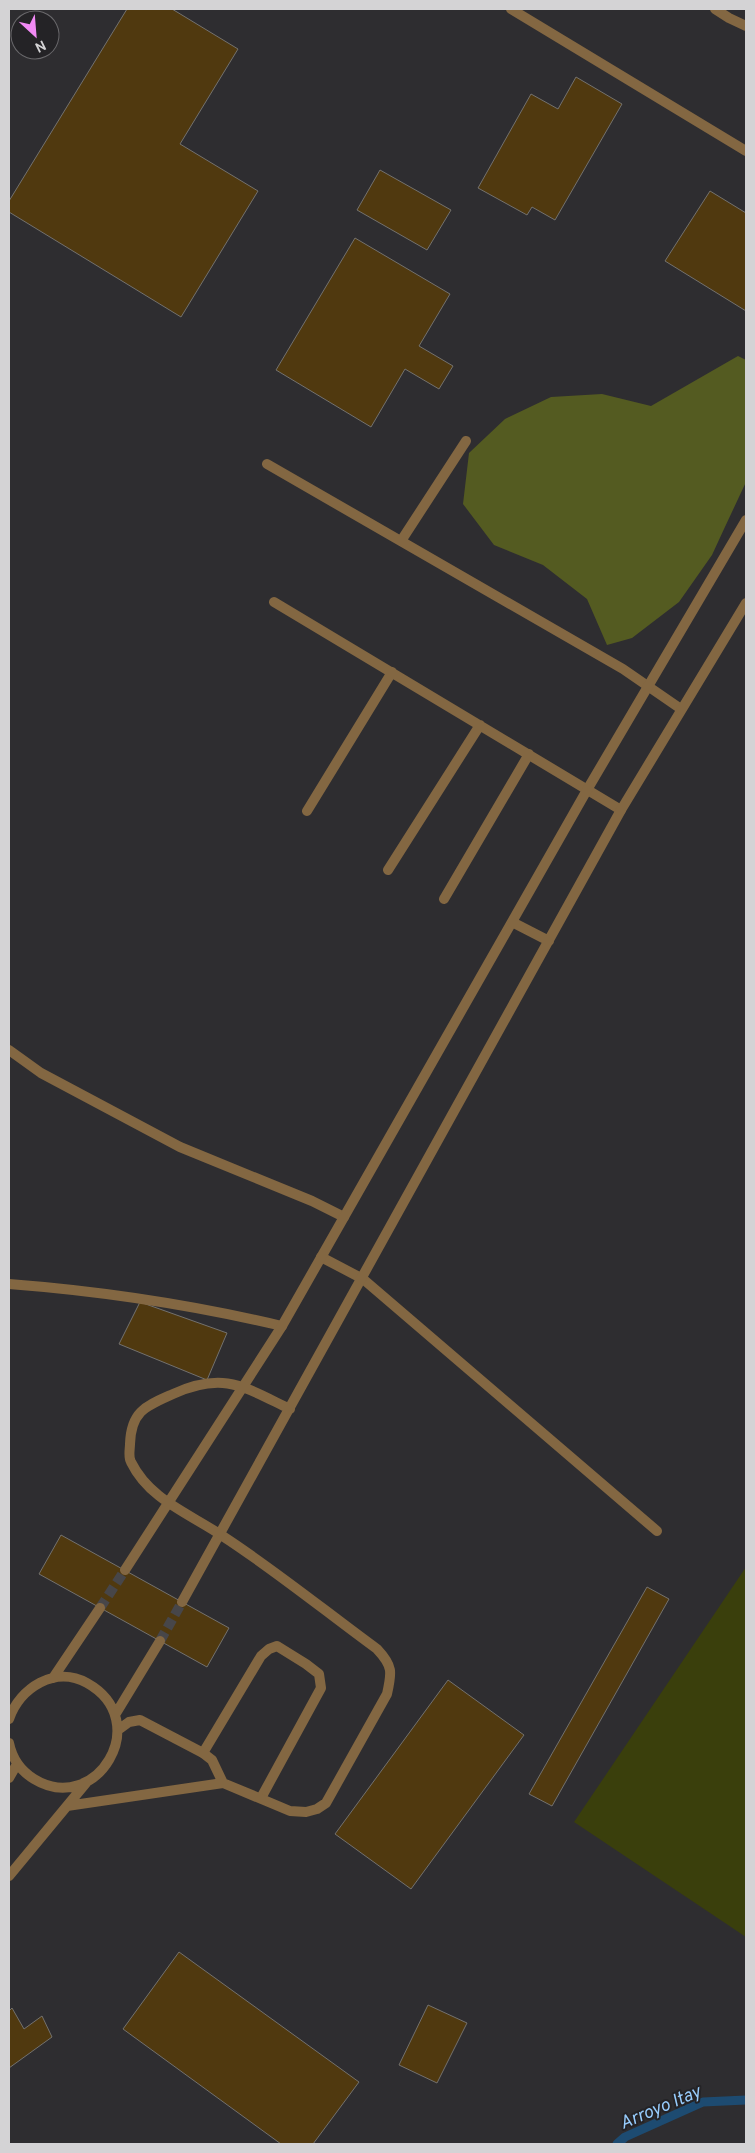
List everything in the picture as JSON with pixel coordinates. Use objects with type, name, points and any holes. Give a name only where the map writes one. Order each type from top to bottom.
[{"type":"street","points":[[511,9],[746,151]]},
{"type":"street","points":[[715,9],[746,26]]},
{"type":"street","points":[[401,541],[466,441]]},
{"type":"street","points":[[267,464],[649,685],[681,708]]},
{"type":"street","points":[[125,1570],[169,1505],[282,1326],[587,790],[746,520]]},
{"type":"street","points":[[274,602],[621,810]]},
{"type":"street","points":[[182,1602],[363,1279],[621,810],[746,603]]},
{"type":"street","points":[[307,811],[392,672]]},
{"type":"street","points":[[388,870],[480,725]]},
{"type":"street","points":[[444,900],[529,754]]},
{"type":"street","points":[[512,922],[548,941]]},
{"type":"street","points":[[9,1050],[41,1073],[180,1147],[312,1201],[344,1218]]},
{"type":"street","points":[[321,1257],[363,1279],[657,1531]]},
{"type":"street","points":[[9,1284],[50,1287],[228,1313],[282,1326]]},
{"type":"street","points":[[67,1806],[222,1783],[290,1811],[306,1812],[326,1803],[387,1694],[391,1676],[389,1662],[378,1649],[220,1535],[169,1505],[150,1488],[130,1461],[130,1429],[144,1407],[185,1388],[218,1381],[244,1387],[290,1410]]},
{"type":"street","points":[[53,1678],[100,1608]]},
{"type":"street","points":[[115,1715],[160,1641]]},
{"type":"street","points":[[203,1753],[261,1656],[269,1649],[277,1646],[306,1664],[318,1674],[321,1688],[261,1798]]},
{"type":"street","points":[[9,1719],[15,1704],[25,1692],[38,1682],[53,1678],[69,1677],[84,1681],[98,1689],[108,1701],[115,1715],[118,1730],[116,1746],[110,1760],[100,1773],[87,1782],[9,1876]]},
{"type":"street","points":[[118,1730],[129,1722],[140,1720],[203,1753],[212,1760],[222,1783]]},
{"type":"street","points":[[9,1743],[17,1764],[28,1775],[41,1783],[56,1787],[72,1787],[87,1782]]},
{"type":"street","points":[[9,1778],[17,1764]]},
{"type":"green space","points":[[738,356],[746,360],[746,482],[712,555],[679,602],[632,638],[607,645],[587,599],[543,565],[494,545],[463,504],[469,453],[505,419],[551,397],[602,394],[651,406]]},
{"type":"green space","points":[[746,1567],[746,1937],[574,1822]]},
{"type":"building","points":[[127,9],[172,9],[238,49],[180,144],[258,191],[181,317],[9,212],[9,201]]},
{"type":"building","points":[[576,77],[622,104],[555,220],[532,207],[527,215],[478,188],[531,94],[558,109]]},
{"type":"building","points":[[380,170],[451,210],[427,250],[357,210]]},
{"type":"building","points":[[710,191],[746,213],[746,311],[665,261]]},
{"type":"building","points":[[355,238],[450,294],[419,346],[453,366],[439,389],[405,369],[371,427],[276,370]]},
{"type":"building","points":[[140,1302],[227,1333],[207,1380],[119,1344]]},
{"type":"building","points":[[61,1535],[229,1628],[207,1667],[39,1574]]},
{"type":"building","points":[[647,1587],[669,1599],[552,1806],[529,1794]]},
{"type":"building","points":[[448,1680],[524,1735],[411,1889],[335,1834]]},
{"type":"building","points":[[179,1952],[359,2082],[313,2144],[281,2144],[123,2029]]},
{"type":"building","points":[[428,2005],[467,2023],[437,2083],[399,2065]]},
{"type":"building","points":[[12,2008],[24,2029],[42,2016],[52,2037],[9,2068],[9,2011]]},
{"type":"waterway","name":"Arroyo Itay","points":[[617,2144],[625,2137],[703,2102],[746,2100]]},
{"type":"tunnel","points":[[100,1608],[125,1570]]},
{"type":"tunnel","points":[[160,1641],[182,1602]]}]
